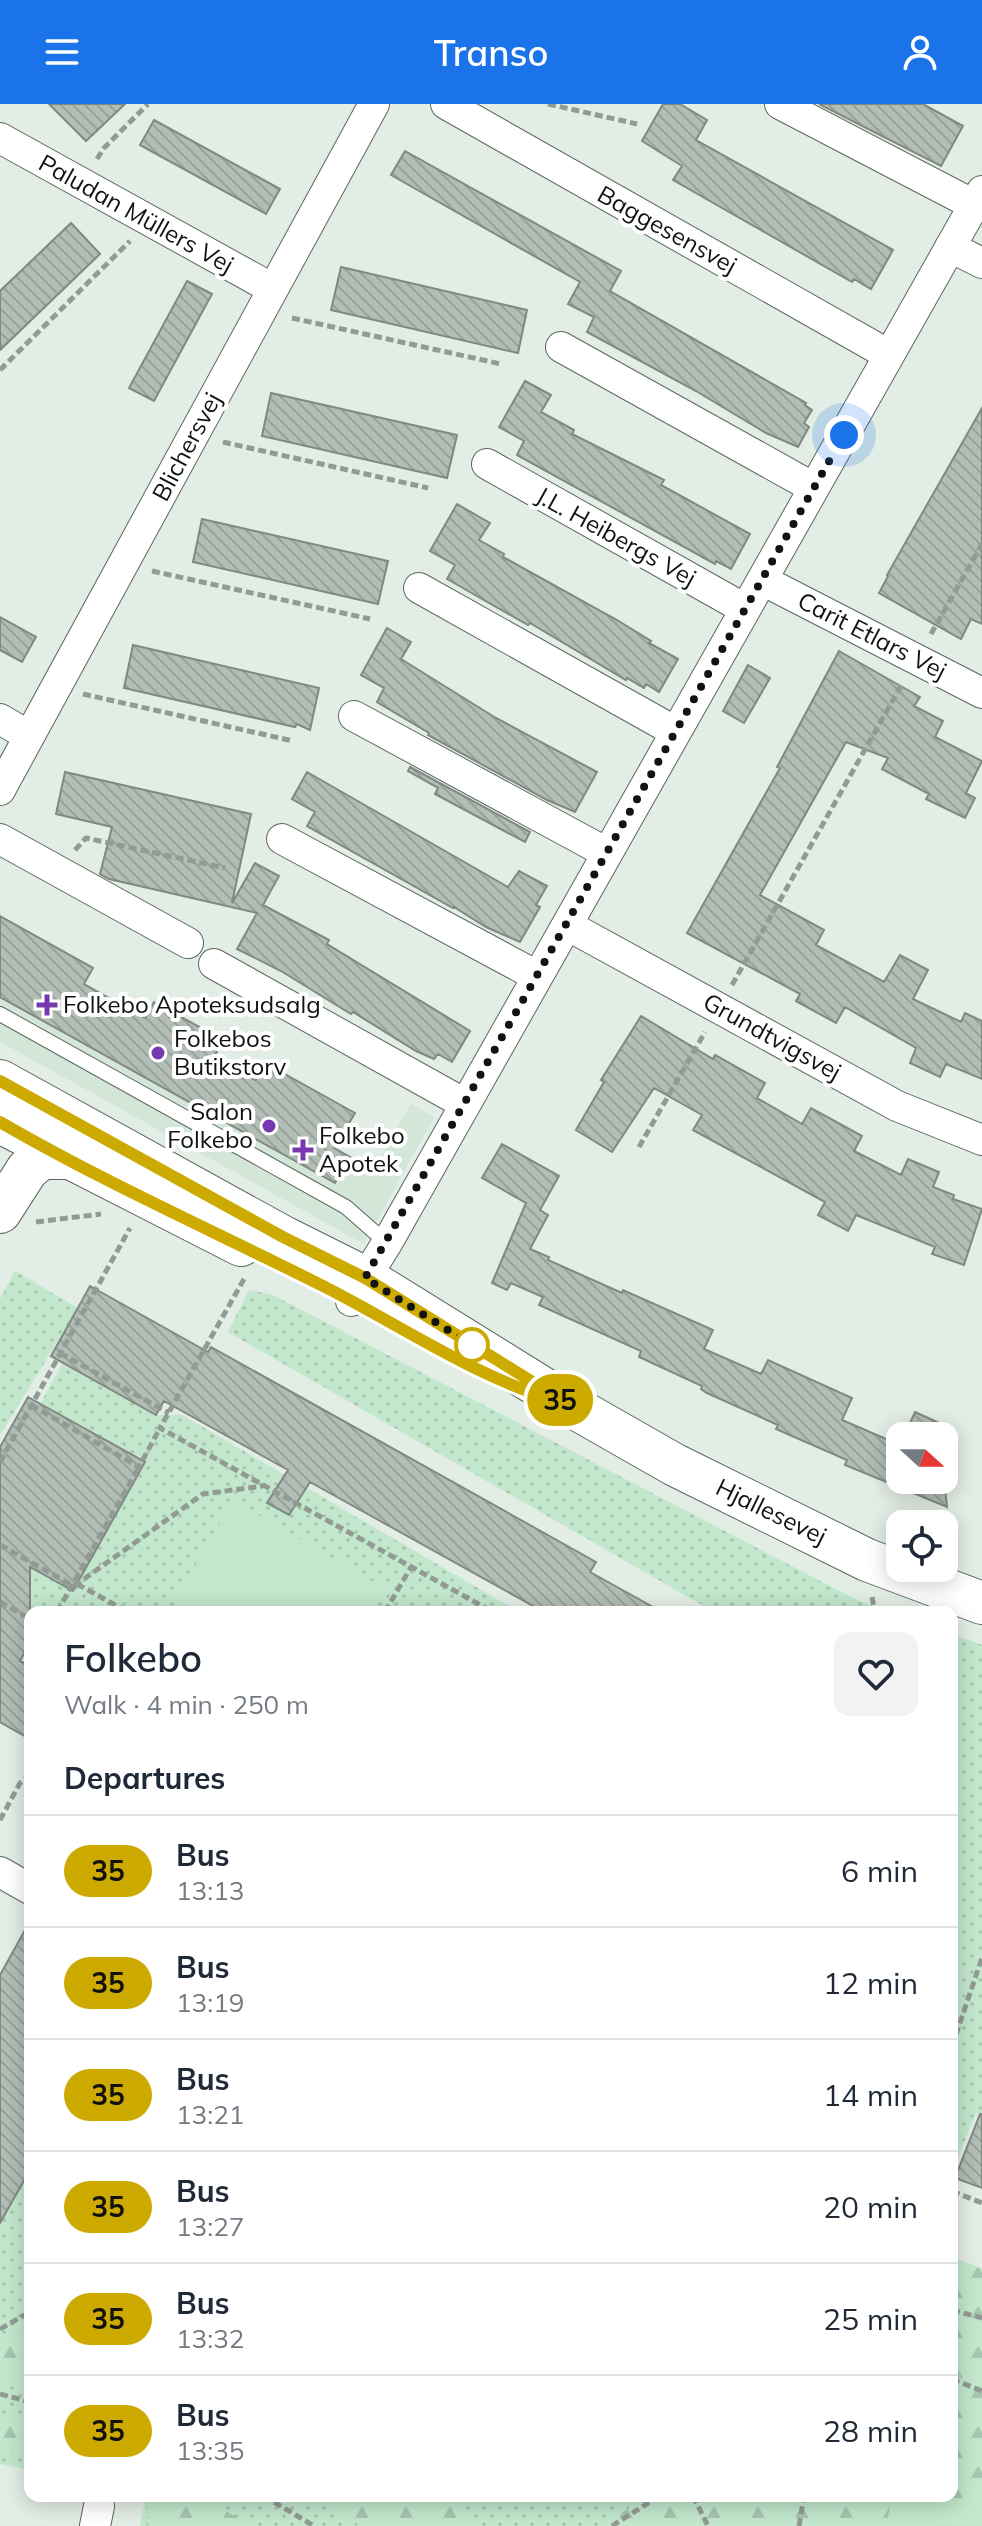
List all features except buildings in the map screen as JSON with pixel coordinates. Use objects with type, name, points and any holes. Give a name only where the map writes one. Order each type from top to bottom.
[{"type":"main road","name":"Hjallesevej","points":[[12,1103],[66,1158],[258,1254],[358,1289]]},
{"type":"main road","name":"Hjallesevej","points":[[12,1103],[283,1237],[358,1289],[675,1465],[867,1560],[982,1603]]},
{"type":"main road","points":[[0,1177],[12,1103]]},
{"type":"main road","points":[[15,1217],[27,1170],[41,1158],[66,1158]]},
{"type":"street","name":"Blichersvej","points":[[0,790],[374,104]]},
{"type":"street","name":"Baggesensvej","points":[[446,104],[889,355]]},
{"type":"street","points":[[358,1289],[387,1243],[978,198],[780,104]]},
{"type":"street","name":"Paludan Müllers Vej","points":[[0,138],[150,221],[267,300]]},
{"type":"street","points":[[950,247],[982,263]]},
{"type":"street","points":[[561,347],[814,488]]},
{"type":"street","name":"J.L. Heibergs Vej","points":[[487,464],[745,609]]},
{"type":"street","name":"Carit Etlars Vej","points":[[762,580],[982,693]]},
{"type":"street","points":[[419,588],[676,732]]},
{"type":"street","points":[[354,716],[607,853]]},
{"type":"street","points":[[0,719],[29,736]]},
{"type":"street","points":[[0,839],[188,943]]},
{"type":"street","points":[[282,839],[537,976]]},
{"type":"street","name":"Grundtvigsvej","points":[[567,925],[897,1106],[982,1140]]},
{"type":"street","points":[[214,964],[465,1104]]},
{"type":"street","points":[[0,1872],[24,1886]]},
{"type":"lane","points":[[0,1014],[346,1207],[387,1243]]},
{"type":"path","points":[[82,184],[104,148],[148,104]]},
{"type":"path","points":[[548,104],[637,124]]},
{"type":"path","points":[[0,370],[150,221]]},
{"type":"path","points":[[267,300],[501,364]]},
{"type":"path","points":[[193,435],[428,488]]},
{"type":"path","points":[[639,1147],[982,544]]},
{"type":"path","points":[[123,564],[370,619]]},
{"type":"path","points":[[56,687],[293,741]]},
{"type":"path","points":[[57,870],[86,838],[225,868]]},
{"type":"path","points":[[15,1217],[103,1213]]},
{"type":"path","points":[[0,1462],[134,1220]]},
{"type":"path","points":[[61,1606],[258,1254]]},
{"type":"path","points":[[60,1353],[169,1413]]},
{"type":"path","points":[[31,1405],[139,1467]]},
{"type":"path","points":[[160,1428],[482,1606]]},
{"type":"path","points":[[75,1584],[203,1494],[264,1486]]},
{"type":"path","points":[[0,1545],[117,1606]]},
{"type":"path","points":[[388,1606],[411,1567]]},
{"type":"path","points":[[0,1602],[24,1616]]},
{"type":"path","points":[[0,1820],[24,1780]]},
{"type":"path","points":[[958,2028],[982,1958]]},
{"type":"path","points":[[958,2193],[982,2203]]},
{"type":"path","points":[[958,2312],[982,2318]]},
{"type":"path","points":[[0,2329],[24,2315]]},
{"type":"path","points":[[958,2381],[982,2391]]},
{"type":"path","points":[[0,2394],[24,2400]]},
{"type":"path","points":[[274,2502],[314,2526]]},
{"type":"path","points":[[612,2526],[650,2502]]},
{"type":"path","points":[[696,2502],[708,2526]]},
{"type":"path","points":[[799,2526],[803,2502]]},
{"type":"shaded area","points":[[0,964],[373,1171],[411,1104],[434,1117],[364,1244],[0,1042]]},
{"type":"green space","points":[[15,1271],[78,1308],[0,1435],[0,1299]]},
{"type":"green space","points":[[249,1290],[273,1295],[855,1599],[874,1606],[704,1606],[228,1332]]},
{"type":"green space","points":[[63,1363],[156,1415],[182,1415],[509,1606],[27,1606],[0,1551],[73,1591],[40,1404]]},
{"type":"green space","points":[[233,1500],[383,1587],[372,1606],[179,1606],[174,1603]]},
{"type":"green space","points":[[958,1636],[982,1645],[982,2115],[976,2113],[958,2157]]},
{"type":"green space","points":[[24,2180],[24,2469],[0,2464],[0,2223]]},
{"type":"green space","points":[[958,2259],[982,2269],[982,2526],[140,2526],[145,2502],[958,2502]]},
{"type":"green space","points":[[958,2259],[982,2269],[982,2526],[597,2526],[640,2502],[958,2502]]},
{"type":"green space","points":[[19,2330],[24,2332],[24,2391],[0,2383],[0,2342]]},
{"type":"green space","points":[[0,2413],[24,2421],[24,2455],[0,2451]]},
{"type":"green space","points":[[147,2502],[210,2502],[252,2526],[148,2526]]},
{"type":"green space","points":[[318,2502],[452,2502],[477,2526],[361,2526]]},
{"type":"green space","points":[[891,2502],[958,2502],[982,2506],[982,2526],[886,2526]]},
{"type":"bus line","name":"35","points":[[0,1081],[283,1237],[365,1278],[568,1404],[526,1393],[460,1361],[351,1301],[0,1122]]},
{"type":"place","name":"Folkebo Apoteksudsalg","points":[[47,1005]]},
{"type":"place","name":"Folkebos Butikstorv","points":[[158,1053]]},
{"type":"place","name":"Salon Folkebo","points":[[269,1126]]},
{"type":"place","name":"Folkebo Apotek","points":[[303,1150]]},
{"type":"route","points":[[472,1345],[365,1278],[844,435]]}]
